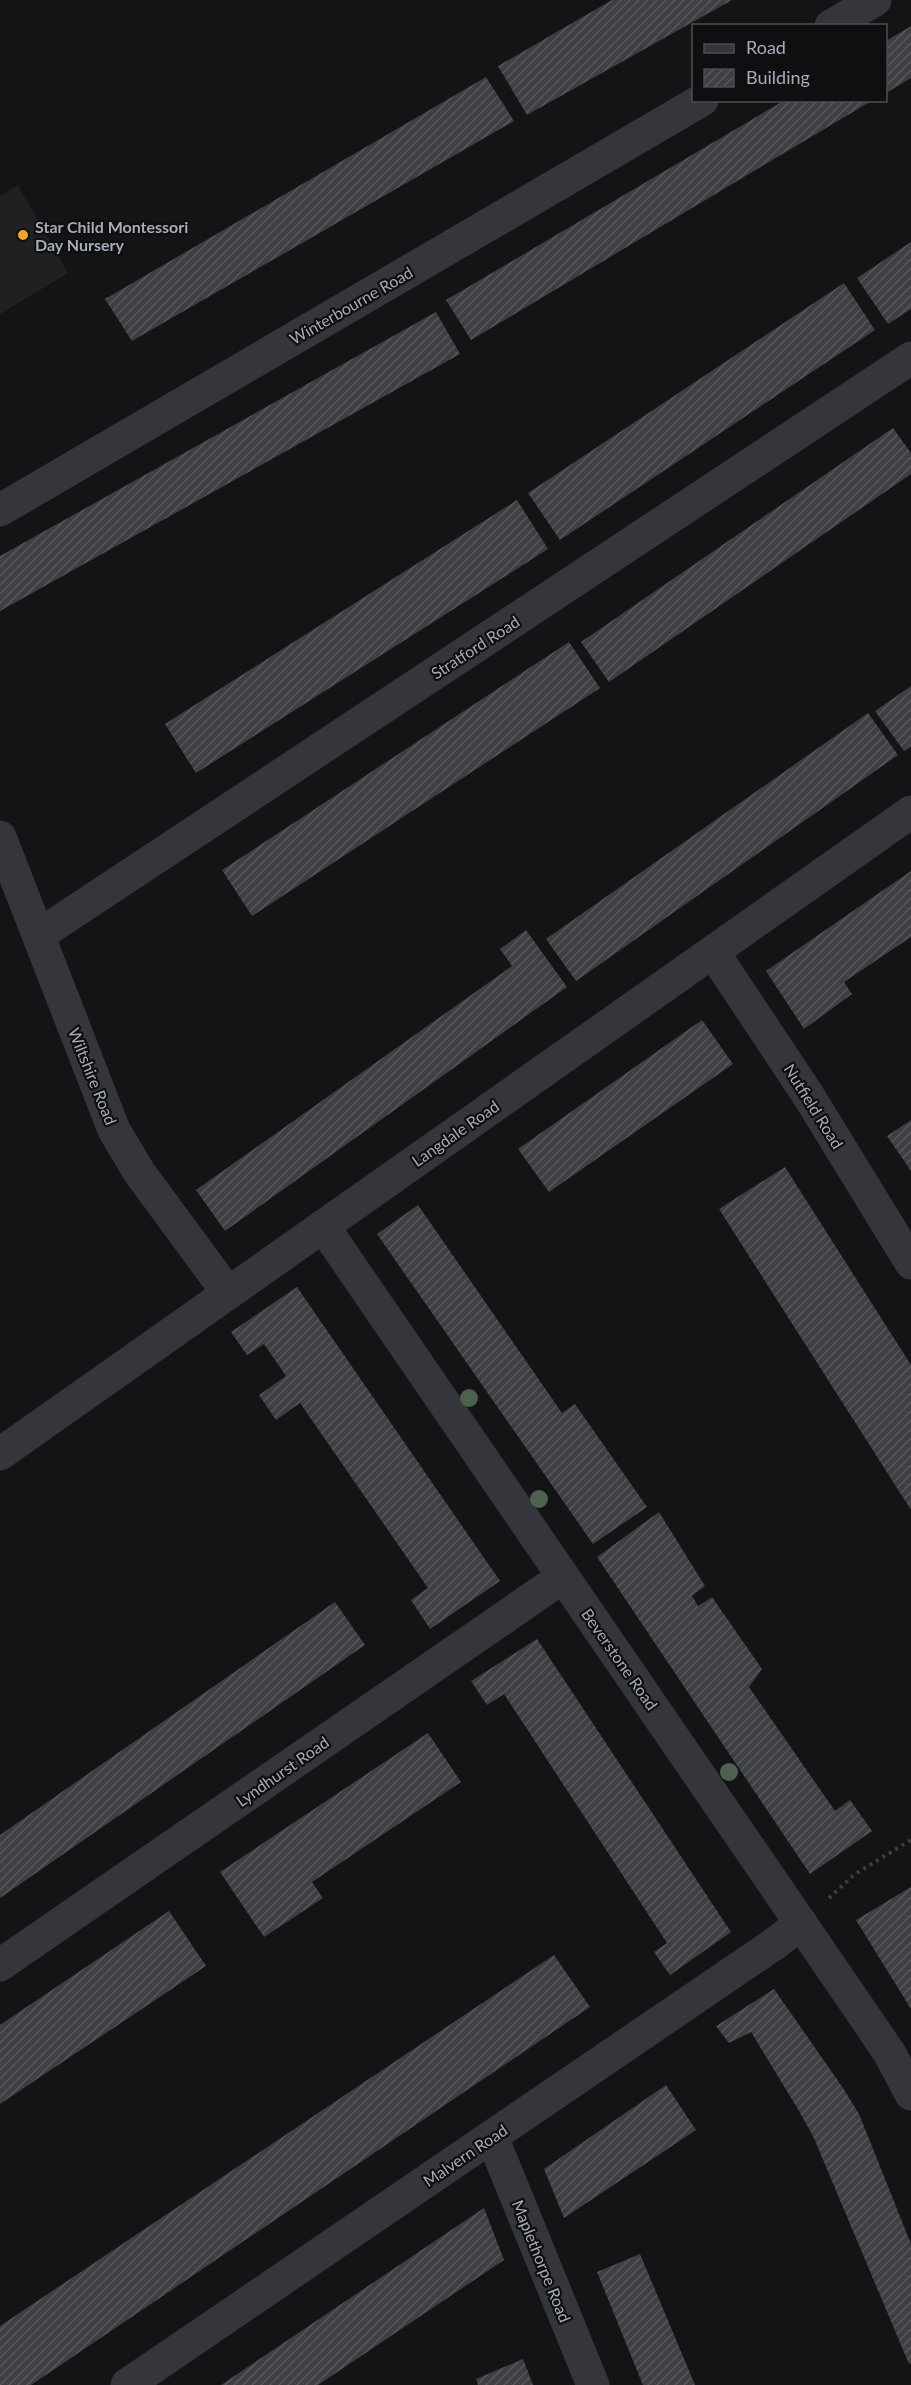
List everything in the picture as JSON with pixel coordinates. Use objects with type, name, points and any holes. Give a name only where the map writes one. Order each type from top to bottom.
[{"type":"street","points":[[834,24],[874,0]]},
{"type":"street","name":"Winterbourne Road","points":[[0,510],[699,102]]},
{"type":"street","name":"Stratford Road","points":[[39,935],[911,358]]},
{"type":"street","name":"Langdale Road","points":[[0,1454],[911,812]]},
{"type":"street","name":"Wiltshire Road","points":[[0,837],[114,1130],[127,1155],[228,1293]]},
{"type":"street","name":"Nutfield Road","points":[[713,952],[808,1095],[911,1263]]},
{"type":"street","name":"Beverstone Road","points":[[323,1226],[890,2054],[911,2094]]},
{"type":"street","name":"Lyndhurst Road","points":[[0,1965],[563,1576]]},
{"type":"street","name":"Malvern Road","points":[[143,2380],[777,1942],[801,1923]]},
{"type":"street","name":"Maplethorpe Road","points":[[492,2137],[593,2385]]},
{"type":"path","points":[[801,1923],[855,1874],[911,1840]]},
{"type":"shaded area","name":"Star Child Montessori Day Nursery","points":[[18,185],[68,273],[0,314],[0,196]]},
{"type":"building","points":[[612,0],[732,0],[527,115],[498,66]]},
{"type":"building","points":[[911,26],[911,78],[887,92],[887,40]]},
{"type":"building","points":[[486,77],[514,121],[132,341],[105,299]]},
{"type":"building","points":[[782,102],[870,102],[471,340],[446,300]]},
{"type":"building","points":[[911,242],[911,309],[888,324],[857,278]]},
{"type":"building","points":[[844,283],[875,330],[560,540],[528,493]]},
{"type":"building","points":[[436,312],[460,354],[0,611],[0,556]]},
{"type":"building","points":[[893,428],[911,453],[911,474],[609,682],[581,642]]},
{"type":"building","points":[[517,500],[548,549],[196,773],[165,724]]},
{"type":"building","points":[[569,642],[600,688],[252,916],[222,870]]},
{"type":"building","points":[[911,686],[911,746],[904,751],[875,711]]},
{"type":"building","points":[[868,713],[898,755],[576,981],[546,939]]},
{"type":"building","points":[[911,871],[911,937],[844,982],[852,994],[804,1029],[766,971]]},
{"type":"building","points":[[526,930],[567,987],[225,1231],[196,1190],[512,966],[500,949]]},
{"type":"building","points":[[702,1020],[733,1064],[549,1192],[518,1149]]},
{"type":"building","points":[[911,1120],[911,1171],[887,1136]]},
{"type":"building","points":[[785,1167],[911,1365],[911,1510],[719,1209]]},
{"type":"building","points":[[418,1205],[562,1413],[575,1404],[647,1507],[593,1544],[377,1234]]},
{"type":"building","points":[[297,1287],[500,1581],[430,1629],[411,1600],[428,1588],[300,1403],[276,1420],[259,1395],[286,1376],[264,1344],[247,1355],[231,1332]]},
{"type":"building","points":[[659,1512],[705,1586],[692,1596],[698,1606],[712,1597],[762,1669],[749,1687],[835,1811],[850,1800],[872,1831],[810,1874],[597,1557]]},
{"type":"building","points":[[335,1602],[365,1645],[0,1898],[0,1835]]},
{"type":"building","points":[[537,1639],[731,1932],[670,1975],[654,1952],[667,1943],[504,1694],[487,1705],[471,1681]]},
{"type":"building","points":[[428,1733],[461,1782],[312,1882],[323,1898],[264,1937],[220,1872]]},
{"type":"building","points":[[911,1887],[911,2009],[856,1920]]},
{"type":"building","points":[[169,1911],[206,1966],[0,2104],[0,2025]]},
{"type":"building","points":[[554,1955],[590,2007],[31,2385],[0,2385],[0,2326]]},
{"type":"building","points":[[774,1989],[859,2114],[911,2244],[911,2363],[909,2364],[813,2136],[799,2111],[751,2032],[729,2043],[716,2026]]},
{"type":"building","points":[[666,2085],[696,2130],[564,2218],[544,2169]]},
{"type":"building","points":[[484,2208],[504,2260],[318,2385],[221,2385]]},
{"type":"building","points":[[640,2254],[695,2385],[643,2385],[597,2272]]},
{"type":"building","points":[[523,2359],[533,2385],[478,2385],[476,2379]]},
{"type":"place","name":"Star Child Montessori Day Nursery","points":[[23,235]]}]
